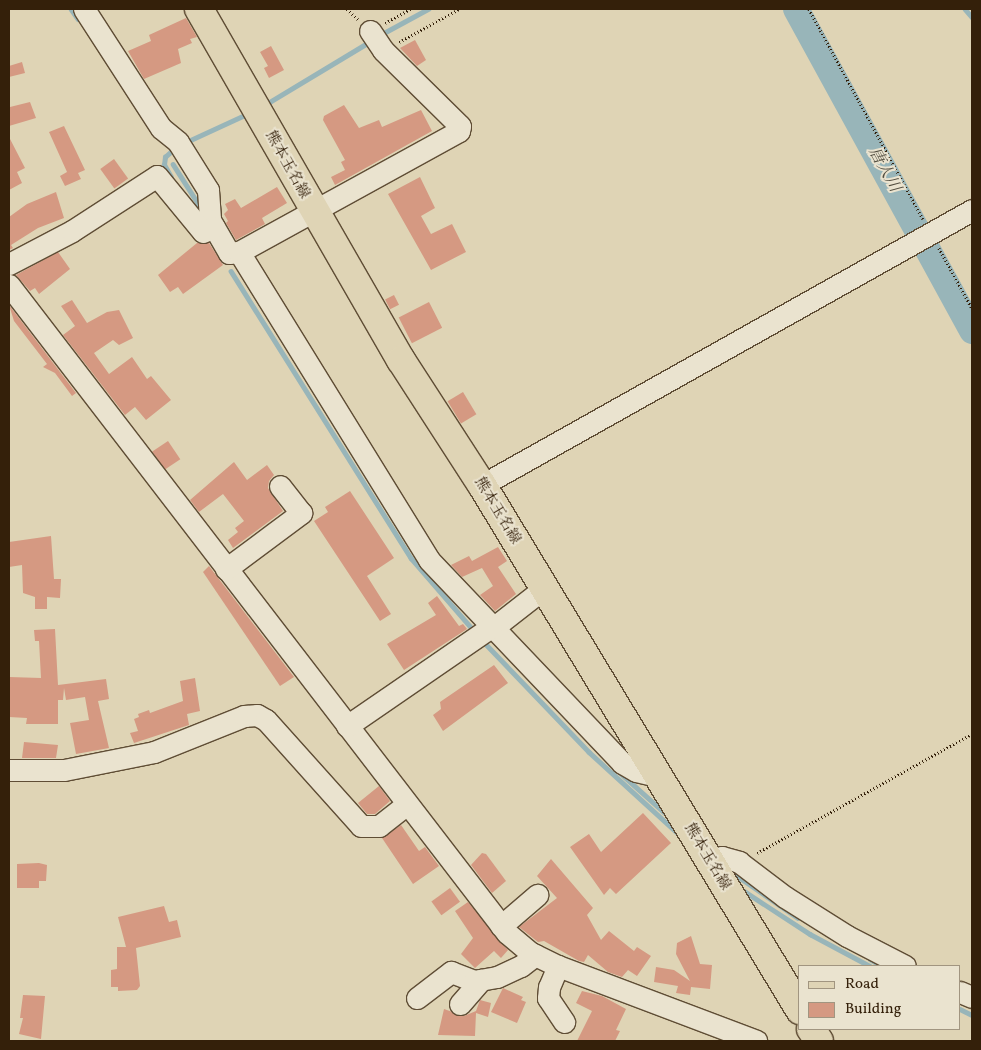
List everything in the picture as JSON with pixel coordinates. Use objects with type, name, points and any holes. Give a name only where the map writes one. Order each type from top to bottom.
[{"type":"main road","name":"熊本玉名線","points":[[199,9],[313,211],[401,360],[482,485],[543,589],[798,1007]]},
{"type":"main road","points":[[812,1030],[819,1041]]},
{"type":"street","points":[[84,9],[161,128],[181,146],[208,190],[210,220],[229,253],[239,252],[459,131],[460,126],[376,40]]},
{"type":"street","points":[[9,264],[72,231],[158,176],[203,232],[214,227]]},
{"type":"street","points":[[482,485],[972,210]]},
{"type":"street","points":[[239,252],[429,560],[488,631],[622,763],[636,771],[658,776]]},
{"type":"street","points":[[9,285],[406,805],[501,926],[535,955],[558,966],[756,1041]]},
{"type":"street","points":[[226,569],[301,513],[280,486]]},
{"type":"street","points":[[347,726],[488,631],[543,589]]},
{"type":"street","points":[[9,770],[64,770],[154,752],[244,716],[257,715],[266,720],[361,826],[379,826],[406,805]]},
{"type":"street","points":[[710,862],[722,857],[739,862],[785,897],[847,936],[903,965]]},
{"type":"street","points":[[501,926],[537,895]]},
{"type":"street","points":[[417,998],[451,972],[474,981],[481,980],[513,970],[535,955]]},
{"type":"street","points":[[558,966],[549,987],[548,998],[564,1022]]},
{"type":"street","points":[[460,1004],[481,980]]},
{"type":"path","points":[[376,40],[410,9]]},
{"type":"path","points":[[376,40],[459,9]]},
{"type":"path","points":[[809,9],[972,308]]},
{"type":"path","points":[[739,862],[972,734]]},
{"type":"building","points":[[186,18],[197,37],[190,39],[192,43],[178,49],[181,63],[144,79],[128,51],[151,41],[149,35]]},
{"type":"building","points":[[415,40],[426,60],[417,66],[400,48]]},
{"type":"building","points":[[271,46],[284,70],[269,78],[264,68],[268,66],[260,52]]},
{"type":"building","points":[[22,62],[25,73],[9,77],[9,66]]},
{"type":"building","points":[[30,102],[36,118],[9,126],[10,107]]},
{"type":"building","points":[[344,105],[359,128],[379,120],[382,127],[421,110],[432,131],[335,185],[331,177],[345,170],[341,162],[345,160],[323,120],[324,116]]},
{"type":"building","points":[[64,126],[85,170],[78,173],[81,179],[65,186],[60,176],[67,172],[49,132]]},
{"type":"building","points":[[9,137],[25,168],[17,172],[22,183],[9,190]]},
{"type":"building","points":[[114,159],[128,178],[114,188],[100,169]]},
{"type":"building","points":[[420,177],[435,208],[421,216],[431,234],[452,224],[466,252],[431,270],[388,194]]},
{"type":"building","points":[[277,187],[287,203],[262,218],[265,224],[236,240],[226,223],[228,221],[224,214],[228,210],[225,204],[235,199],[241,208]]},
{"type":"building","points":[[56,192],[64,218],[38,228],[11,245],[13,248],[9,250],[9,217],[27,204]]},
{"type":"building","points":[[197,243],[209,243],[223,265],[183,294],[178,287],[170,292],[158,275]]},
{"type":"building","points":[[58,252],[70,269],[39,294],[35,288],[30,291],[16,275]]},
{"type":"building","points":[[394,295],[399,305],[390,309],[385,300]]},
{"type":"building","points":[[72,300],[87,323],[107,312],[119,310],[133,338],[119,345],[113,340],[94,353],[109,374],[132,357],[147,379],[151,376],[171,400],[146,420],[135,407],[125,415],[63,335],[75,326],[61,306]]},
{"type":"building","points":[[429,302],[442,328],[412,343],[399,317]]},
{"type":"building","points":[[9,305],[76,393],[72,396],[55,373],[43,367],[47,364],[14,321]]},
{"type":"building","points":[[463,392],[476,414],[461,424],[448,401]]},
{"type":"building","points":[[168,441],[180,459],[165,470],[152,452]]},
{"type":"building","points":[[234,462],[247,480],[267,465],[274,475],[269,481],[268,488],[283,511],[233,548],[228,540],[238,532],[235,528],[244,521],[223,494],[199,512],[190,500]]},
{"type":"building","points":[[350,491],[394,558],[367,576],[391,614],[380,621],[314,521],[328,512],[325,507]]},
{"type":"building","points":[[51,536],[54,579],[61,579],[60,598],[47,597],[47,609],[35,609],[35,597],[23,593],[22,565],[9,567],[9,542]]},
{"type":"building","points":[[498,547],[507,561],[498,567],[516,594],[495,611],[480,595],[493,586],[482,568],[462,577],[451,565],[469,556],[472,561]]},
{"type":"building","points":[[209,566],[294,677],[280,686],[203,572]]},
{"type":"building","points":[[437,596],[459,626],[463,624],[467,629],[404,670],[387,644],[436,615],[428,603]]},
{"type":"building","points":[[55,629],[58,685],[106,679],[109,699],[98,701],[109,748],[76,754],[70,723],[89,720],[85,697],[66,700],[64,688],[63,700],[58,700],[58,724],[26,724],[27,718],[9,717],[9,677],[41,678],[39,641],[35,641],[34,630]]},
{"type":"building","points":[[494,665],[508,683],[443,731],[433,715],[441,709],[440,702]]},
{"type":"building","points":[[195,678],[200,711],[187,714],[189,725],[134,743],[130,733],[138,731],[134,719],[139,717],[138,714],[149,710],[150,713],[183,701],[180,681]]},
{"type":"building","points":[[24,742],[58,745],[56,758],[22,758]]},
{"type":"building","points":[[379,786],[390,801],[375,814],[367,814],[358,803]]},
{"type":"building","points":[[643,813],[671,843],[616,894],[610,888],[604,895],[570,847],[589,834],[601,852]]},
{"type":"building","points":[[401,825],[419,851],[425,847],[439,866],[413,884],[382,838]]},
{"type":"building","points":[[482,853],[486,854],[506,881],[492,893],[471,865]]},
{"type":"building","points":[[551,859],[593,908],[587,915],[601,940],[609,931],[634,951],[637,947],[651,956],[637,976],[628,970],[622,977],[608,972],[588,955],[584,962],[579,961],[544,941],[538,942],[519,927],[557,898],[537,876]]},
{"type":"building","points":[[39,863],[47,865],[46,881],[39,881],[39,888],[17,888],[17,864]]},
{"type":"building","points":[[450,888],[460,902],[441,915],[431,902]]},
{"type":"building","points":[[468,902],[508,950],[501,958],[494,951],[475,968],[461,954],[473,938],[455,911]]},
{"type":"building","points":[[164,906],[169,922],[177,920],[181,937],[136,948],[140,986],[137,990],[118,991],[118,987],[111,987],[111,970],[117,969],[117,947],[126,947],[118,917]]},
{"type":"building","points":[[691,936],[700,964],[712,965],[710,989],[691,987],[690,995],[676,993],[678,986],[654,982],[656,967],[674,970],[690,981],[676,954],[677,943]]},
{"type":"building","points":[[503,988],[523,997],[521,1000],[526,1002],[517,1023],[491,1012]]},
{"type":"building","points":[[582,991],[602,996],[626,1009],[616,1030],[620,1031],[615,1041],[577,1041],[592,1011],[576,1003]]},
{"type":"building","points":[[23,995],[45,996],[41,1039],[19,1034],[23,1018],[20,1018]]},
{"type":"building","points":[[480,1000],[491,1003],[488,1017],[476,1013],[475,1036],[438,1035],[444,1009],[464,1016],[476,1011]]},
{"type":"waterway","points":[[71,9],[78,19]]},
{"type":"waterway","points":[[380,35],[428,9]]},
{"type":"waterway","name":"唐人川","points":[[796,9],[972,331]]},
{"type":"waterway","points":[[965,9],[972,17]]},
{"type":"waterway","points":[[268,103],[369,42]]},
{"type":"waterway","points":[[184,143],[245,115]]},
{"type":"waterway","points":[[171,177],[164,165],[165,157],[175,148]]},
{"type":"waterway","points":[[173,164],[201,208]]},
{"type":"waterway","points":[[231,271],[411,558],[475,632]]},
{"type":"waterway","points":[[482,640],[589,752],[681,836]]},
{"type":"waterway","points":[[618,771],[664,812]]},
{"type":"waterway","points":[[736,875],[798,918]]},
{"type":"waterway","points":[[744,891],[810,934],[868,965]]},
{"type":"waterway","points":[[870,959],[880,965]]},
{"type":"waterway","points":[[961,1010],[972,1015]]}]
